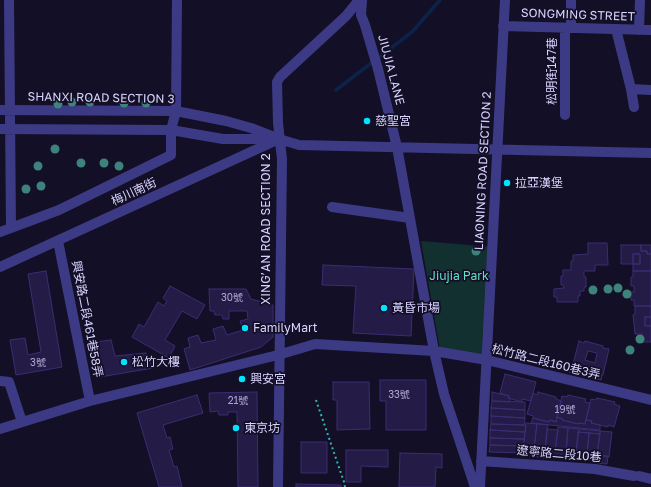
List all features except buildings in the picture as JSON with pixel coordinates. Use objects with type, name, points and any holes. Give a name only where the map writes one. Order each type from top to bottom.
[{"type":"street","points":[[9,0],[5,110],[11,128],[11,228]]},
{"type":"street","points":[[0,232],[60,210],[171,155],[171,130],[176,111],[177,0]]},
{"type":"street","name":"XING’AN ROAD SECTION 2","points":[[278,487],[278,355],[282,159],[279,139],[277,82],[280,77],[346,16],[361,0]]},
{"type":"street","name":"JIUJIA LANE","points":[[361,0],[361,15],[378,69],[397,147],[434,351],[444,394],[475,487]]},
{"type":"street","name":"LIAONING ROAD SECTION 2","points":[[480,487],[505,0]]},
{"type":"street","name":"松明街147巷","points":[[565,114],[568,28],[571,0]]},
{"type":"street","points":[[639,30],[640,0]]},
{"type":"street","name":"SONGMING STREET","points":[[503,26],[651,30]]},
{"type":"street","points":[[616,29],[634,107]]},
{"type":"street","points":[[631,89],[651,90]]},
{"type":"street","name":"SHANXI ROAD SECTION 3","points":[[5,110],[176,111],[226,121],[251,128],[279,139]]},
{"type":"street","points":[[0,129],[171,130],[223,139],[279,139],[299,145],[651,153]]},
{"type":"street","name":"梅川南街","points":[[0,267],[279,139]]},
{"type":"street","points":[[332,207],[410,218]]},
{"type":"street","name":"興安路二段461巷58弄","points":[[58,241],[90,401]]},
{"type":"street","name":"松竹路二段160巷3弄","points":[[0,429],[90,401],[278,355],[315,344],[434,351],[487,360],[651,400]]},
{"type":"street","points":[[0,381],[9,382],[22,422]]},
{"type":"street","name":"遼寧路二段10巷","points":[[482,461],[595,469],[651,479]]},
{"type":"path","points":[[316,400],[345,487]]},
{"type":"green space","name":"Jiujia Park","points":[[421,241],[492,247],[484,358],[440,350]]},
{"type":"waterway","points":[[336,90],[412,32],[440,0]]},
{"type":"place","name":"慈聖宮","points":[[367,121]]},
{"type":"place","name":"拉亞漢堡","points":[[507,183]]},
{"type":"place","name":"黃昏市場","points":[[384,308]]},
{"type":"place","name":"FamilyMart","points":[[245,328]]},
{"type":"place","name":"松竹大樓","points":[[124,362]]},
{"type":"place","name":"興安宮","points":[[242,379]]},
{"type":"place","name":"東京坊","points":[[236,428]]}]
